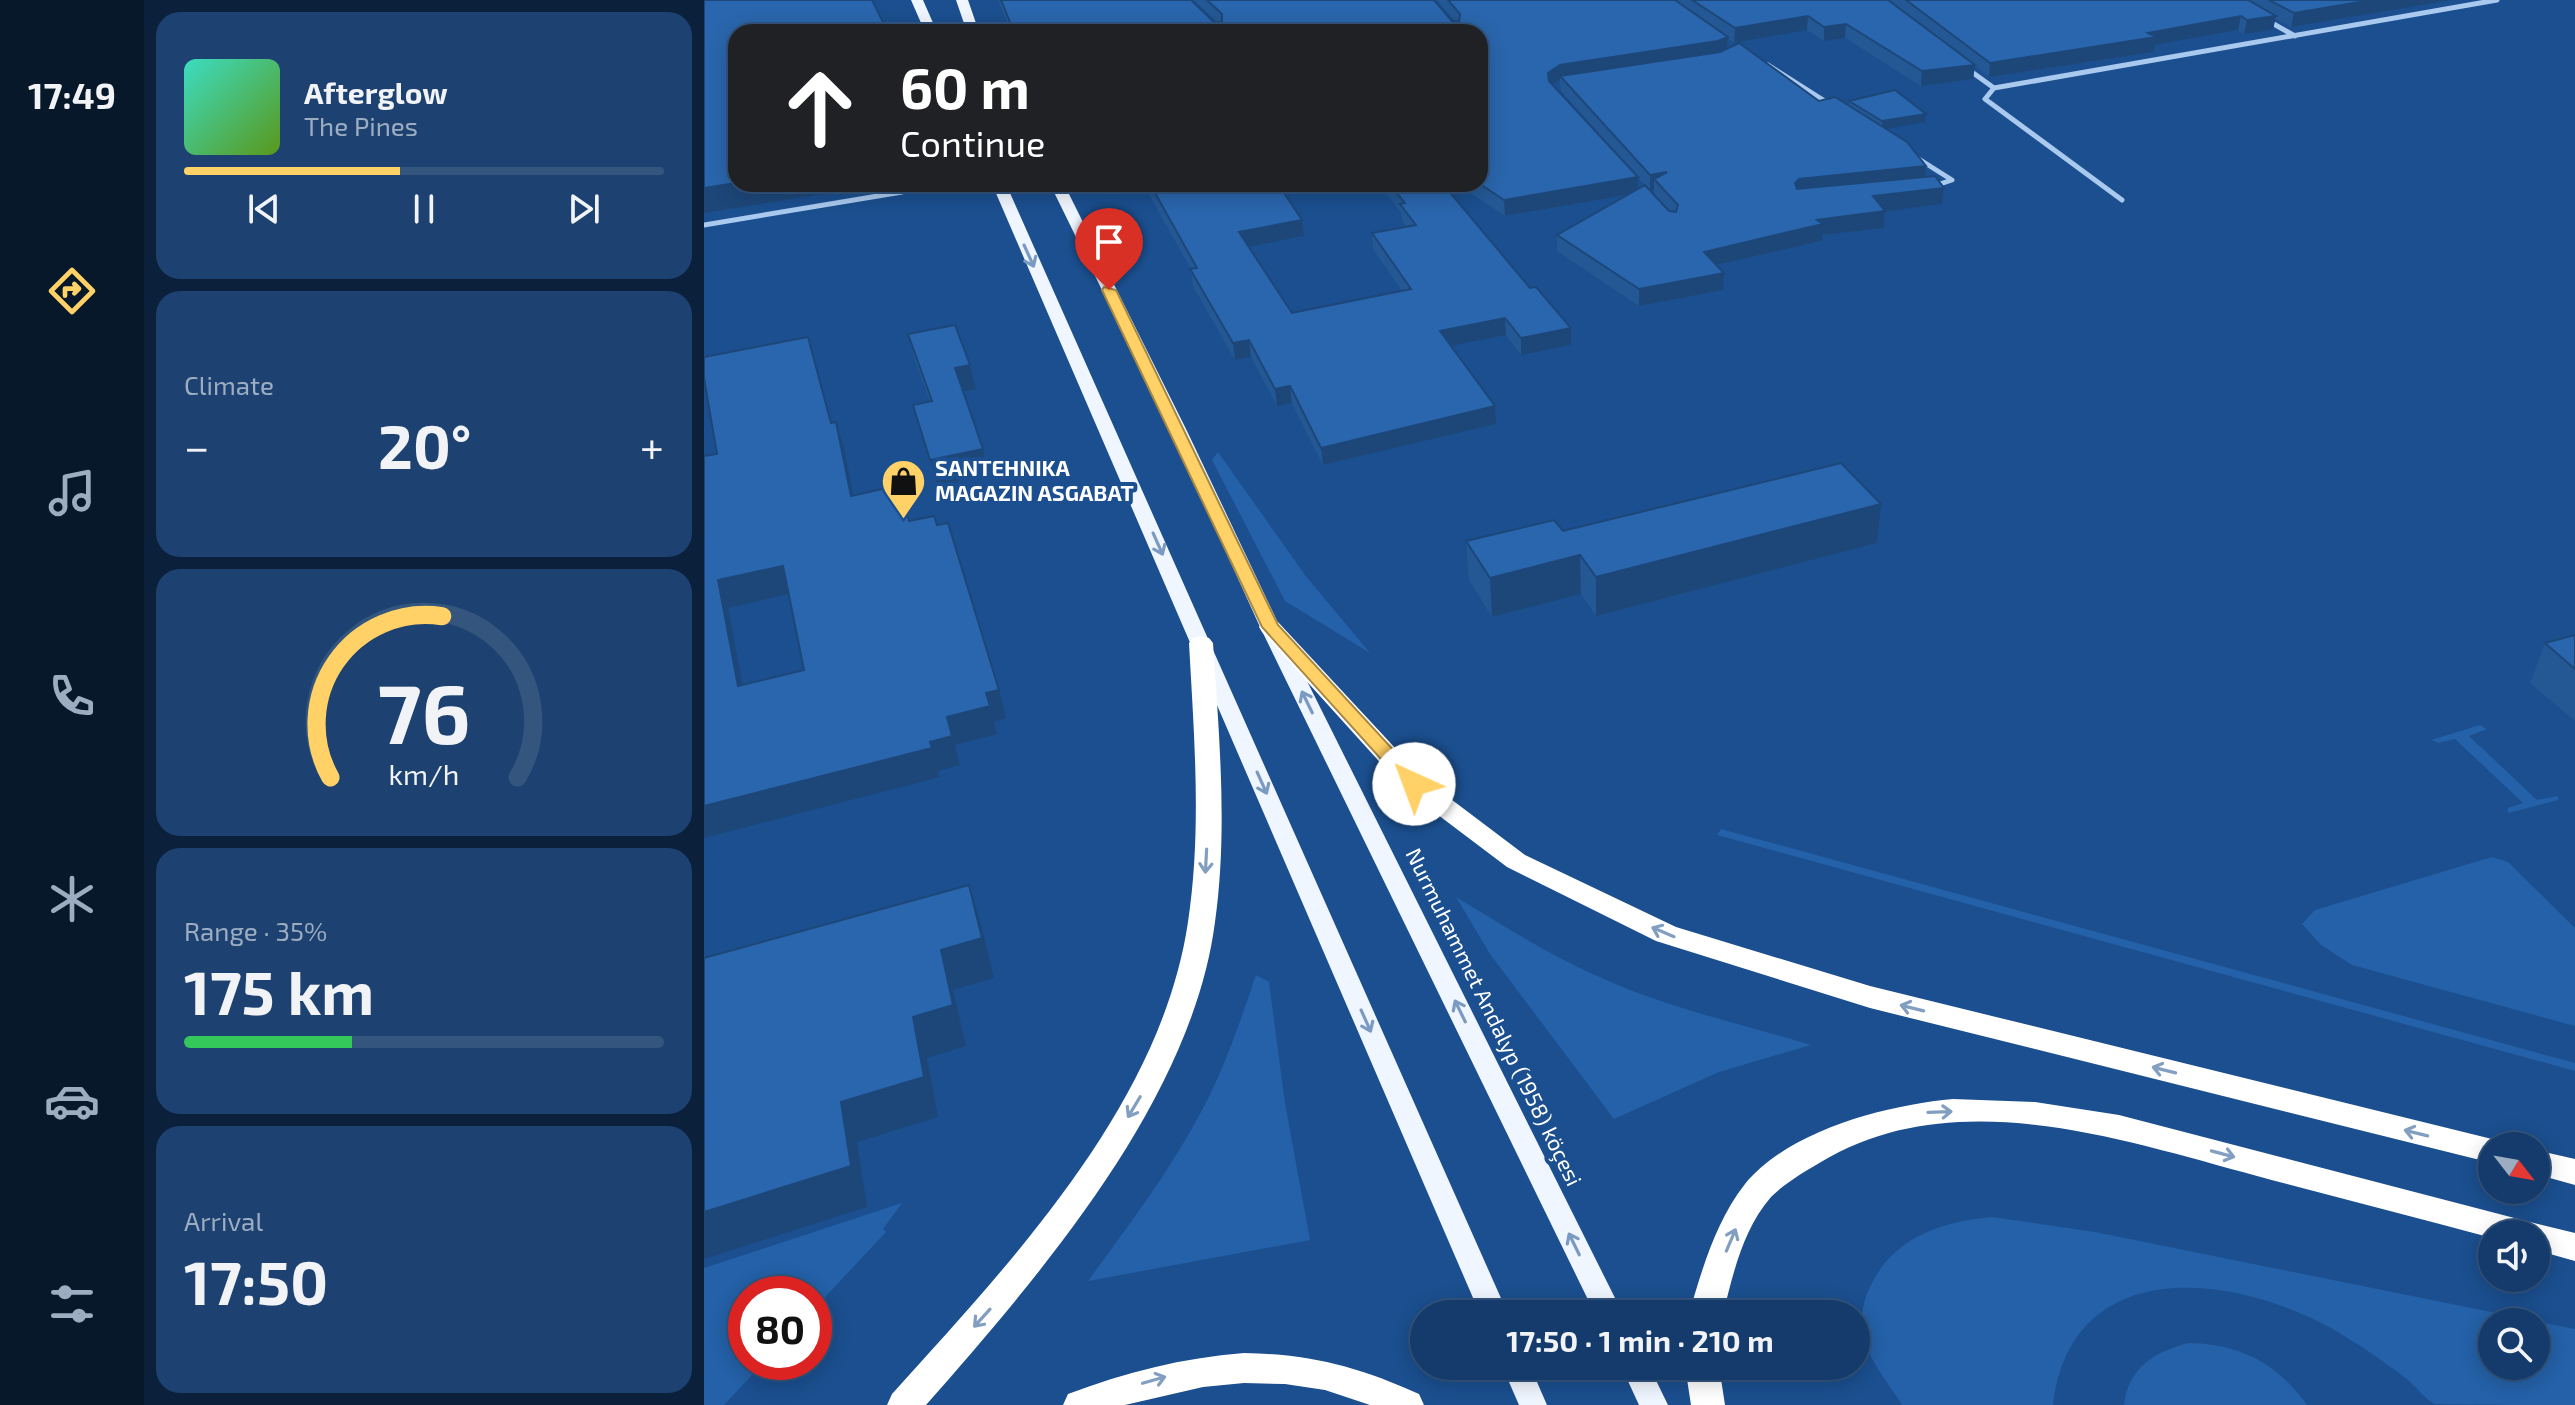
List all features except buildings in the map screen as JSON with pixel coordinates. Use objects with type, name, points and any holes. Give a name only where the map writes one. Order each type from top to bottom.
[{"type":"highway","points":[[1270,627],[1414,784],[1516,861],[1666,934],[1870,997],[2478,1148]]},
{"type":"highway","points":[[904,1405],[1019,1276],[1095,1172],[1144,1090],[1181,1004],[1202,924],[1207,859],[1208,770],[1201,643]]},
{"type":"highway","points":[[1711,1300],[1734,1232],[1758,1190],[1815,1148],[1862,1125],[1900,1115],[1987,1111],[2051,1115],[2119,1127],[2478,1221]]},
{"type":"highway","points":[[2550,1166],[2575,1172]]},
{"type":"highway","points":[[2550,1241],[2575,1247]]},
{"type":"highway","points":[[1080,1405],[1177,1374],[1235,1367],[1289,1369],[1346,1380],[1407,1405]]},
{"type":"highway","points":[[1704,1380],[1708,1405]]},
{"type":"main road","points":[[917,0],[928,24]]},
{"type":"main road","points":[[962,0],[970,24]]},
{"type":"main road","points":[[1003,192],[1488,1300]]},
{"type":"main road","name":"Nurmuhammet Andalyp (1958) köçesi","points":[[1061,192],[1179,431],[1270,627],[1602,1300]]},
{"type":"main road","points":[[1522,1380],[1533,1405]]},
{"type":"main road","points":[[1642,1380],[1654,1405]]},
{"type":"street","points":[[2122,200],[1985,99],[1994,88],[2495,0]]},
{"type":"street","points":[[2257,15],[2296,37]]},
{"type":"street","points":[[1755,57],[1834,106]]},
{"type":"street","points":[[1959,62],[1994,88]]},
{"type":"street","points":[[1912,155],[1952,180],[1917,189]]},
{"type":"street","points":[[704,225],[902,192]]},
{"type":"shaded area","points":[[1218,452],[1305,575],[1370,653],[1285,601],[1212,460]]},
{"type":"shaded area","points":[[2480,725],[2487,729],[2469,736],[2537,800],[2558,796],[2558,800],[2508,813],[2508,808],[2523,803],[2455,739],[2438,743],[2431,740]]},
{"type":"shaded area","points":[[1721,829],[2575,1063],[2575,1071],[1717,835]]},
{"type":"shaded area","points":[[2492,857],[2508,862],[2575,928],[2575,1026],[2352,965],[2321,945],[2302,924],[2315,910]]},
{"type":"shaded area","points":[[1456,897],[1559,957],[1621,986],[1674,1005],[1811,1045],[1719,1072],[1614,1119],[1490,954]]},
{"type":"shaded area","points":[[1256,975],[1269,982],[1285,1103],[1310,1240],[1088,1281],[1157,1184],[1205,1105],[1222,1069]]},
{"type":"shaded area","points":[[902,1203],[883,1229],[886,1232],[832,1290],[832,1276],[728,1276],[728,1380],[747,1380],[724,1405],[704,1405],[704,1268]]},
{"type":"shaded area","points":[[1992,1217],[2095,1232],[2478,1309],[2478,1380],[2550,1380],[2550,1324],[2575,1329],[2575,1405],[2435,1404],[2388,1365],[2327,1326],[2287,1308],[2244,1295],[2201,1288],[2159,1290],[2121,1301],[2089,1323],[2066,1357],[2053,1405],[1902,1405],[1870,1354],[1870,1300],[1865,1300],[1867,1294],[1880,1270],[1905,1244],[1920,1235],[1955,1223]]},
{"type":"shaded area","points":[[2189,1343],[2225,1347],[2256,1359],[2283,1378],[2307,1405],[2124,1405],[2131,1380],[2146,1363],[2165,1351]]},
{"type":"place","name":"SANTEHNIKA MAGAZIN ASGABAT","points":[[904,520]]},
{"type":"route","points":[[1109,290],[1270,627],[1414,784]]}]
